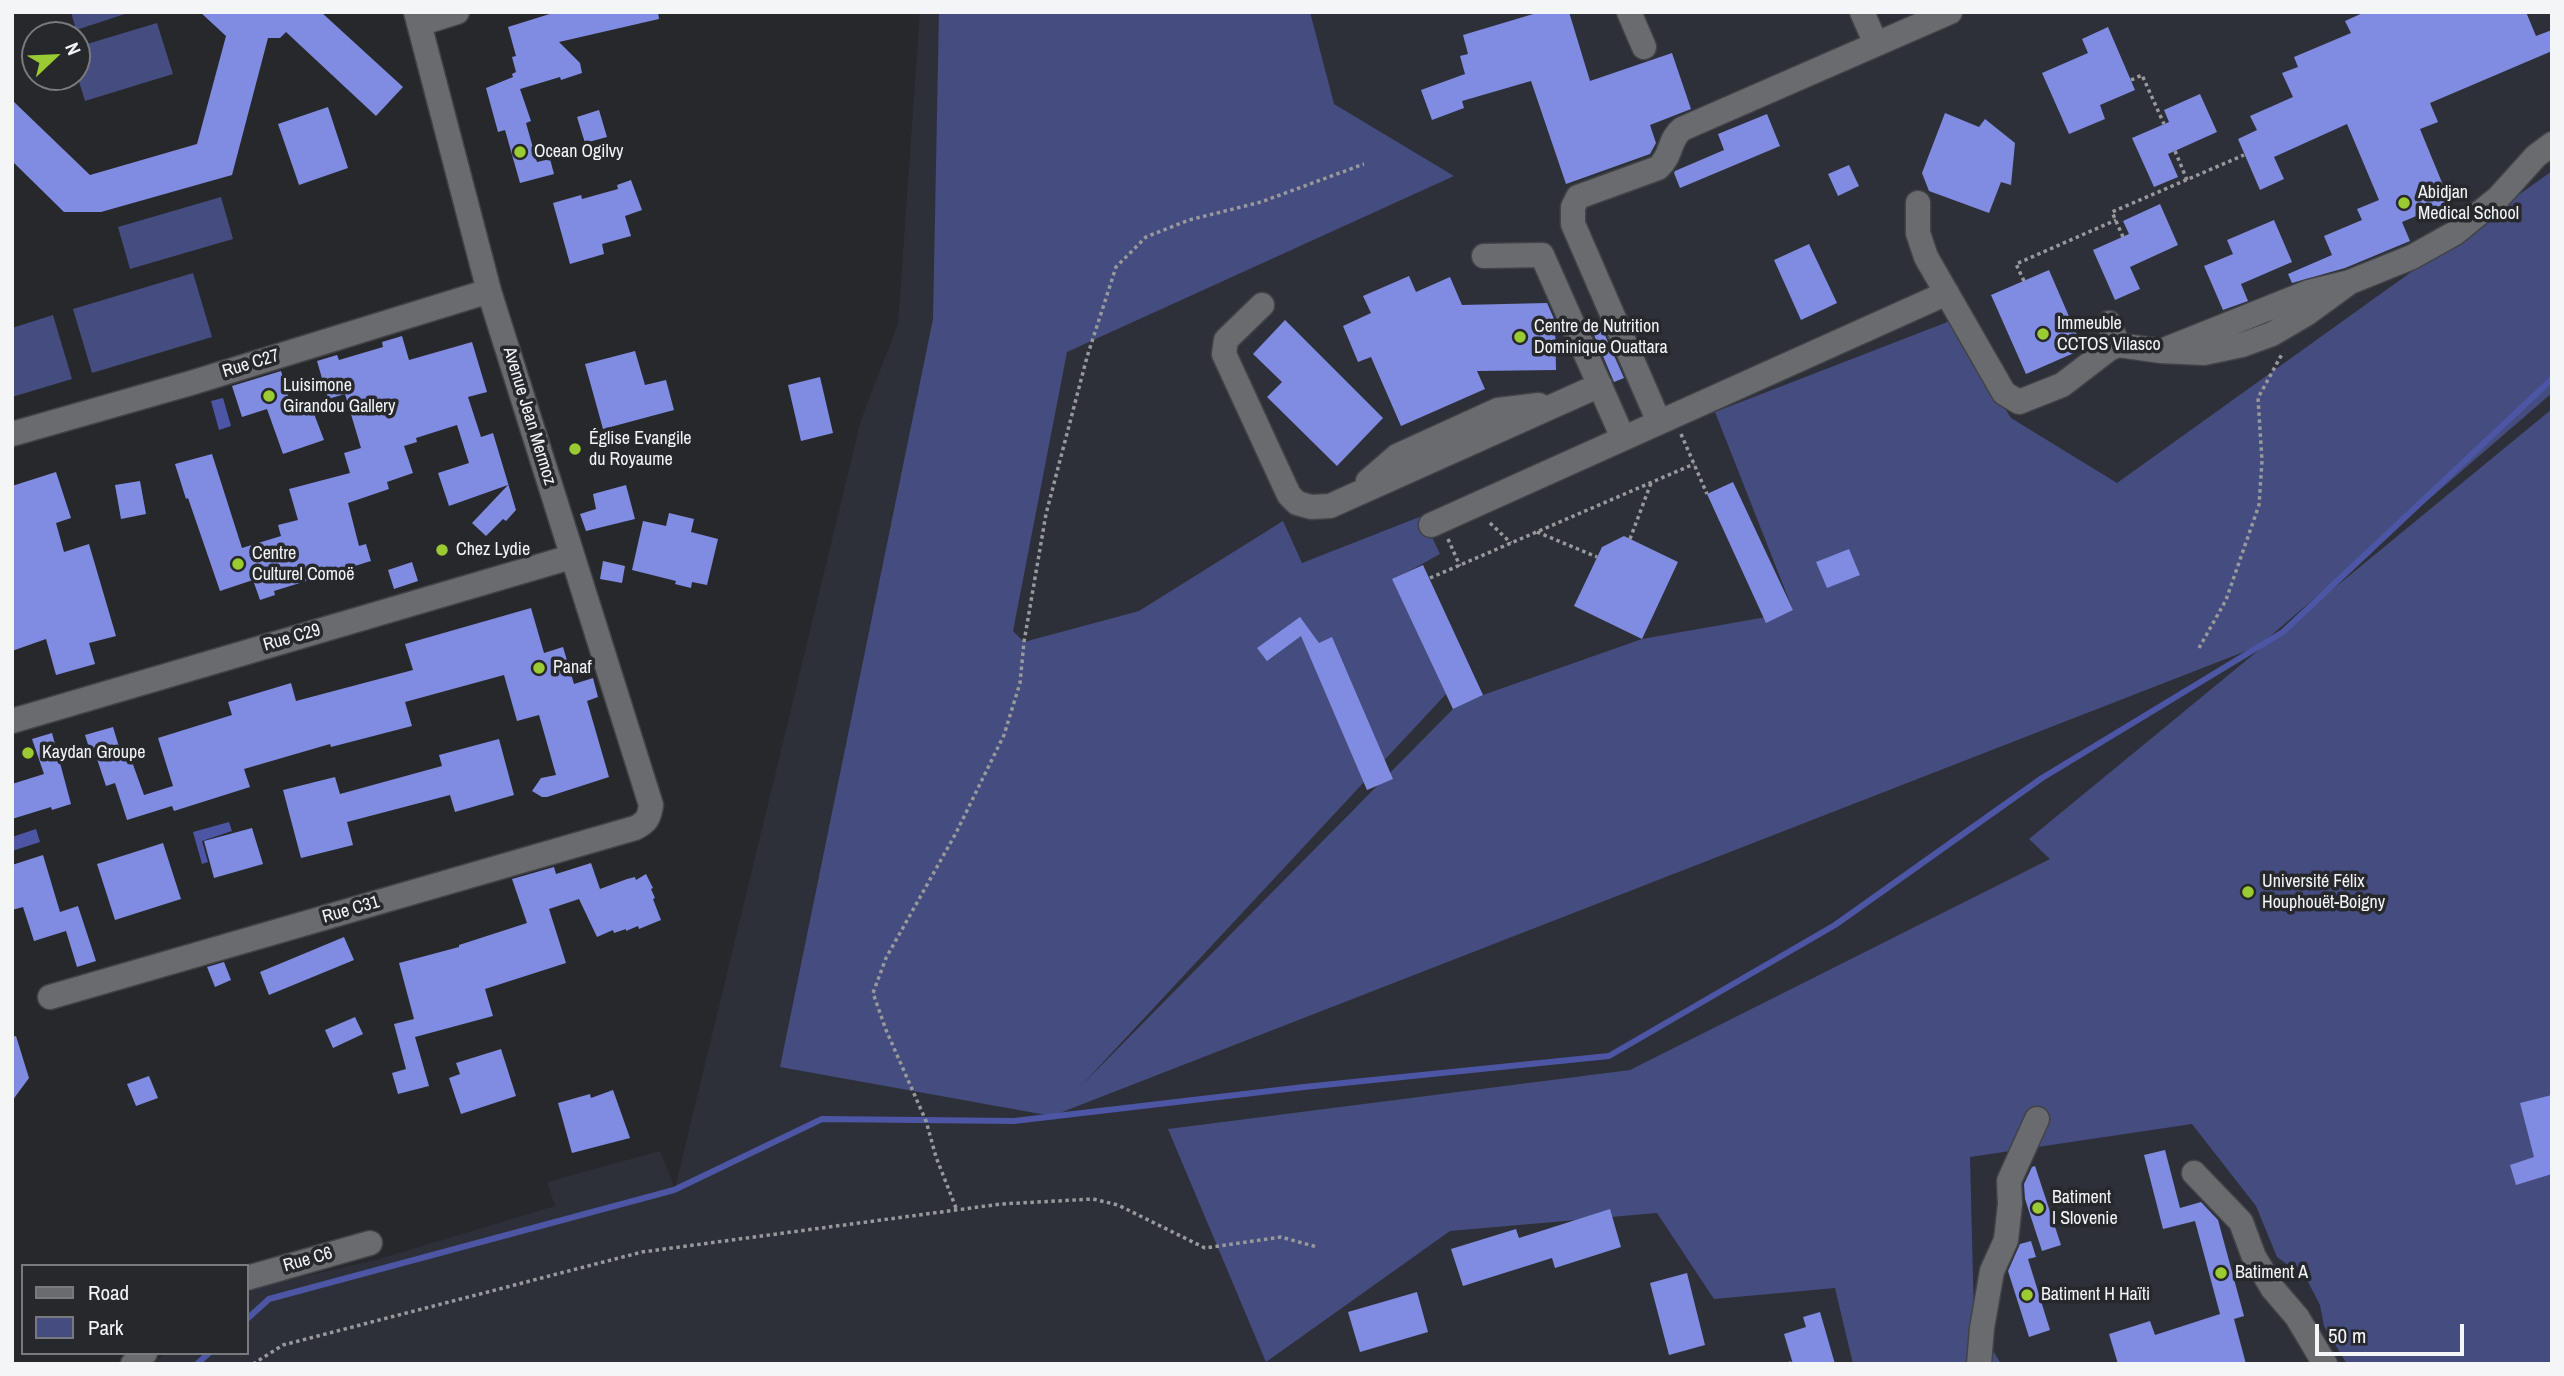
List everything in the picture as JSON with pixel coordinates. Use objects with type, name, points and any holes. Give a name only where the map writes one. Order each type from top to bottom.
[{"type":"street","points":[[417,18],[457,12]]},
{"type":"street","points":[[1629,12],[1644,47]]},
{"type":"street","points":[[1862,12],[1876,44]]},
{"type":"street","points":[[1666,419],[1573,224],[1573,208],[1578,197],[1658,168],[1667,161],[1673,136],[1682,129],[1950,12]]},
{"type":"street","name":"Avenue Jean Mermoz","points":[[417,18],[489,291],[651,806],[649,817]]},
{"type":"street","points":[[2161,351],[2309,292],[2350,282],[2412,257],[2455,233],[2498,198],[2536,156],[2552,144]]},
{"type":"street","points":[[1918,203],[1918,233],[1926,257],[2004,393],[2019,402],[2062,385],[2109,349],[2113,334],[2161,351],[2204,353],[2242,345],[2280,329],[2306,314],[2350,282]]},
{"type":"street","points":[[1484,256],[1542,256],[1623,438]]},
{"type":"street","name":"Rue C27","points":[[12,434],[204,379],[489,291]]},
{"type":"street","points":[[1435,523],[1947,293]]},
{"type":"street","points":[[1262,305],[1227,340],[1224,354],[1228,368],[1289,495],[1297,503],[1311,508],[1330,506],[1600,385]]},
{"type":"street","name":"Rue C29","points":[[12,721],[571,557]]},
{"type":"street","name":"Rue C31","points":[[50,996],[635,828],[649,817]]},
{"type":"street","points":[[1979,1364],[1992,1271],[2006,1240],[2010,1204],[2009,1181],[2037,1119]]},
{"type":"street","points":[[2194,1173],[2241,1222],[2254,1257],[2273,1289],[2297,1317],[2325,1364]]},
{"type":"street","name":"Rue C6","points":[[248,1278],[370,1243]]},
{"type":"path","points":[[2131,80],[2142,75],[2164,124]]},
{"type":"path","points":[[2175,151],[2187,180]]},
{"type":"path","points":[[2123,237],[2112,212],[2244,155]]},
{"type":"path","points":[[956,1208],[936,1157],[926,1121],[886,1030],[873,993],[886,958],[956,833],[1004,735],[1020,683],[1024,642],[1046,514],[1087,357],[1116,267],[1146,237],[1189,220],[1261,202],[1364,164]]},
{"type":"path","points":[[2024,281],[2016,264],[2116,220]]},
{"type":"path","points":[[2199,648],[2226,600],[2259,505],[2262,461],[2258,398],[2281,359],[2284,340],[2280,329]]},
{"type":"path","points":[[1666,419],[1694,464],[1707,494]]},
{"type":"path","points":[[1430,578],[1694,464]]},
{"type":"path","points":[[1630,539],[1651,483]]},
{"type":"path","points":[[1472,506],[1511,544]]},
{"type":"path","points":[[1435,523],[1460,566]]},
{"type":"path","points":[[1537,532],[1597,557]]},
{"type":"path","points":[[253,1364],[283,1345],[642,1252],[956,1208],[1093,1199],[1118,1205],[1205,1248],[1281,1237],[1317,1247]]},
{"type":"shaded area","points":[[920,12],[2552,12],[2552,1364],[152,1364],[163,1355],[248,1355],[248,1293],[262,1286],[379,1259],[555,1206],[547,1182],[660,1151],[675,1188],[861,420],[898,324]]},
{"type":"shaded area","points":[[223,398],[231,426],[219,430],[211,401]]},
{"type":"shaded area","points":[[229,822],[232,831],[202,841],[208,862],[202,864],[193,832]]},
{"type":"shaded area","points":[[36,829],[40,842],[12,851],[12,837]]},
{"type":"green space","points":[[71,12],[131,12],[91,25],[91,21],[74,21]]},
{"type":"green space","points":[[939,12],[1310,12],[1334,104],[1454,176],[1067,352],[1013,631],[1024,642],[1139,611],[1283,521],[1302,563],[1422,516],[1440,554],[1393,580],[1446,694],[1080,1087],[1453,709],[1483,695],[1642,639],[1793,610],[1715,412],[1950,321],[2011,418],[2117,483],[2552,171],[2552,393],[2259,646],[1052,1116],[780,1067],[933,319]]},
{"type":"green space","points":[[157,23],[173,74],[85,101],[82,91],[91,91],[91,43]]},
{"type":"green space","points":[[221,197],[233,239],[130,269],[118,227]]},
{"type":"green space","points":[[193,273],[212,337],[92,373],[73,309]]},
{"type":"green space","points":[[53,315],[72,379],[12,397],[12,328]]},
{"type":"green space","name":"Université Félix Houphouët-Boigny","points":[[2552,409],[2552,1364],[2347,1364],[2324,1326],[2320,1305],[2306,1278],[2277,1257],[2256,1206],[2192,1124],[1970,1157],[1974,1319],[2001,1364],[1853,1364],[1835,1288],[1714,1299],[1657,1213],[1450,1231],[1266,1362],[1168,1129],[1630,1070],[2050,859],[2029,839]]},
{"type":"building","points":[[200,12],[321,12],[403,87],[376,116],[286,32],[280,38],[268,38],[232,175],[101,212],[64,212],[12,161],[12,100],[90,175],[197,144],[226,36]]},
{"type":"building","points":[[556,12],[658,12],[659,19],[559,42],[580,63],[582,73],[520,89],[531,121],[526,123],[537,162],[550,159],[554,174],[520,183],[505,130],[498,132],[486,88],[513,77],[512,74],[516,72],[512,57],[516,56],[508,27]]},
{"type":"building","points":[[1540,12],[1569,12],[1590,81],[1672,53],[1691,109],[1650,125],[1656,143],[1650,154],[1566,184],[1531,81],[1462,101],[1464,108],[1432,120],[1421,90],[1465,74],[1460,56],[1468,54],[1463,35]]},
{"type":"building","points":[[2365,12],[2526,12],[2536,36],[2552,30],[2552,51],[2430,103],[2438,122],[2420,129],[2450,202],[2402,222],[2410,241],[2345,268],[2292,283],[2288,274],[2332,255],[2324,236],[2362,220],[2357,209],[2379,200],[2347,124],[2274,157],[2284,179],[2260,190],[2238,139],[2257,130],[2250,116],[2293,97],[2282,73],[2298,67],[2294,57],[2351,33],[2345,21]]},
{"type":"building","points":[[2108,27],[2135,90],[2100,105],[2105,119],[2069,134],[2042,73],[2088,53],[2082,39]]},
{"type":"building","points":[[2200,94],[2217,132],[2168,154],[2178,177],[2154,187],[2132,138],[2169,122],[2164,110]]},
{"type":"building","points":[[328,107],[348,168],[299,185],[278,124]]},
{"type":"building","points":[[599,110],[607,137],[585,143],[577,117]]},
{"type":"building","points":[[1945,113],[1979,127],[1985,119],[2015,143],[2011,185],[2001,182],[1989,213],[1929,191],[1922,173]]},
{"type":"building","points":[[1767,114],[1780,146],[1680,188],[1675,171],[1724,150],[1718,134]]},
{"type":"building","points":[[1849,165],[1859,186],[1838,196],[1828,174]]},
{"type":"building","points":[[631,180],[642,210],[625,216],[631,236],[602,244],[604,254],[570,264],[553,203],[581,195],[582,199],[618,189],[617,185]]},
{"type":"building","points":[[2160,204],[2178,245],[2130,267],[2140,289],[2115,300],[2093,250],[2129,234],[2123,221]]},
{"type":"building","points":[[2274,220],[2292,262],[2241,284],[2248,301],[2223,310],[2204,266],[2233,254],[2227,240]]},
{"type":"building","points":[[1809,244],[1837,303],[1801,320],[1774,260]]},
{"type":"building","name":"Immeuble CCTOS Vilasco","points":[[2049,270],[2083,349],[2026,374],[1991,295]]},
{"type":"building","points":[[1409,276],[1416,292],[1450,277],[1462,305],[1547,303],[1555,321],[1556,370],[1477,371],[1485,389],[1401,426],[1371,357],[1358,362],[1343,326],[1371,313],[1363,296]]},
{"type":"building","points":[[1285,320],[1383,418],[1337,466],[1267,397],[1282,382],[1253,354]]},
{"type":"building","points":[[1600,324],[1624,378],[1614,382],[1591,328]]},
{"type":"building","points":[[402,336],[409,360],[472,342],[487,392],[468,397],[481,437],[493,433],[516,510],[486,536],[472,523],[508,485],[449,506],[438,473],[469,463],[457,425],[416,438],[417,442],[404,446],[413,473],[387,482],[389,489],[348,503],[359,546],[366,544],[371,561],[274,591],[275,595],[260,600],[253,580],[220,591],[175,464],[212,454],[242,548],[281,536],[278,525],[298,520],[289,489],[350,473],[344,453],[361,448],[345,394],[328,399],[317,361],[337,355],[339,360],[383,347],[382,342]]},
{"type":"building","points":[[635,351],[645,385],[666,380],[674,410],[603,429],[585,364]]},
{"type":"building","points":[[281,371],[293,412],[311,406],[324,440],[283,454],[267,409],[242,417],[232,386]]},
{"type":"building","points":[[820,377],[833,433],[801,441],[788,385]]},
{"type":"building","points":[[56,472],[71,518],[56,523],[64,552],[89,544],[116,636],[89,643],[95,664],[56,675],[46,639],[12,651],[12,486]]},
{"type":"building","points":[[140,481],[146,514],[121,519],[115,485]]},
{"type":"building","points":[[1733,482],[1793,610],[1766,623],[1707,494]]},
{"type":"building","points":[[626,485],[635,519],[586,531],[580,514],[596,509],[593,494]]},
{"type":"building","points":[[669,513],[694,519],[691,532],[718,539],[707,585],[692,582],[691,588],[675,584],[676,581],[632,570],[643,521],[666,526]]},
{"type":"building","points":[[1624,536],[1678,562],[1642,639],[1574,606],[1602,547]]},
{"type":"building","points":[[1849,549],[1860,575],[1827,588],[1816,562]]},
{"type":"building","points":[[603,561],[625,566],[622,583],[600,579]]},
{"type":"building","points":[[412,562],[418,581],[394,589],[388,570]]},
{"type":"building","points":[[1423,565],[1483,695],[1453,709],[1392,579]]},
{"type":"building","points":[[531,608],[544,653],[563,647],[574,684],[593,678],[598,697],[587,701],[609,777],[547,797],[532,791],[541,778],[556,775],[539,715],[517,721],[504,675],[405,702],[412,726],[331,747],[330,744],[244,769],[250,787],[174,811],[172,806],[127,820],[115,783],[106,786],[96,756],[92,757],[85,735],[113,727],[120,750],[127,748],[144,795],[173,786],[158,738],[232,715],[228,702],[291,683],[296,701],[413,670],[405,644]]},
{"type":"building","points":[[1300,617],[1319,643],[1332,637],[1393,779],[1367,790],[1301,636],[1267,661],[1257,648]]},
{"type":"building","points":[[52,733],[71,804],[12,819],[12,784],[44,774],[32,739]]},
{"type":"building","points":[[499,739],[514,795],[455,812],[450,795],[347,822],[353,845],[301,858],[283,790],[335,777],[340,794],[442,766],[439,755]]},
{"type":"building","points":[[252,828],[263,864],[214,878],[204,841]]},
{"type":"building","points":[[163,843],[181,899],[115,920],[97,864]]},
{"type":"building","points":[[43,855],[60,912],[78,906],[96,961],[77,967],[66,931],[34,941],[23,907],[12,910],[12,865]]},
{"type":"building","points":[[591,863],[600,889],[635,877],[636,880],[646,874],[653,888],[653,899],[661,920],[639,929],[638,926],[614,933],[613,930],[597,937],[579,899],[549,909],[566,963],[485,989],[493,1016],[415,1037],[429,1086],[398,1094],[392,1073],[406,1069],[394,1024],[414,1019],[399,963],[459,947],[527,923],[512,879],[554,867],[556,874]]},
{"type":"building","points":[[344,937],[354,960],[269,995],[260,972]]},
{"type":"building","points":[[224,962],[231,980],[215,987],[207,967]]},
{"type":"building","points":[[355,1017],[363,1034],[333,1048],[325,1030]]},
{"type":"building","points":[[16,1036],[29,1078],[12,1101],[12,1037]]},
{"type":"building","points":[[501,1049],[516,1096],[461,1114],[449,1078],[460,1074],[456,1063]]},
{"type":"building","points":[[149,1076],[158,1098],[136,1106],[127,1084]]},
{"type":"building","points":[[613,1090],[630,1138],[572,1153],[558,1103],[590,1094],[591,1098]]},
{"type":"building","points":[[2552,1095],[2552,1174],[2516,1185],[2510,1165],[2534,1157],[2520,1103]]},
{"type":"building","points":[[2165,1150],[2180,1208],[2201,1202],[2218,1220],[2244,1316],[2234,1319],[2246,1364],[2118,1364],[2109,1334],[2150,1321],[2155,1335],[2220,1314],[2195,1221],[2163,1229],[2144,1155]]},
{"type":"building","name":"Batiment I Slovenie","points":[[2035,1166],[2061,1245],[2042,1251],[2025,1199],[2024,1184]]},
{"type":"building","points":[[1610,1209],[1621,1247],[1555,1268],[1552,1258],[1463,1286],[1451,1249],[1516,1229],[1519,1238]]},
{"type":"building","name":"Batiment H Haïti","points":[[2031,1241],[2036,1257],[2028,1259],[2050,1330],[2029,1337],[2008,1271],[2020,1244]]},
{"type":"building","points":[[1687,1273],[1705,1345],[1669,1355],[1650,1283]]},
{"type":"building","points":[[1417,1292],[1428,1332],[1360,1352],[1348,1312]]},
{"type":"building","points":[[1820,1312],[1835,1364],[1793,1364],[1784,1334],[1806,1327],[1803,1317]]},
{"type":"waterway","points":[[248,1318],[269,1299],[674,1190],[822,1119],[1014,1121],[1304,1087],[1609,1056],[1835,925],[2042,778],[2283,632],[2552,379]]},
{"type":"waterway","points":[[197,1364],[207,1355]]},
{"type":"place","name":"Ocean Ogilvy","points":[[520,152]]},
{"type":"place","name":"Abidjan Medical School","points":[[2404,203]]},
{"type":"place","name":"Immeuble CCTOS Vilasco","points":[[2043,334]]},
{"type":"place","name":"Centre de Nutrition Dominique Ouattara","points":[[1520,337]]},
{"type":"place","name":"Luisimone Girandou Gallery","points":[[269,396]]},
{"type":"place","name":"Église Evangile du Royaume","points":[[575,449]]},
{"type":"place","name":"Chez Lydie","points":[[442,550]]},
{"type":"place","name":"Centre Culturel Comoë","points":[[238,564]]},
{"type":"place","name":"Panaf","points":[[539,668]]},
{"type":"place","name":"Kaydan Groupe","points":[[28,753]]},
{"type":"place","name":"Université Félix Houphouët-Boigny","points":[[2248,892]]},
{"type":"place","name":"Batiment I Slovenie","points":[[2038,1208]]},
{"type":"place","name":"Batiment A","points":[[2221,1273]]},
{"type":"place","name":"Batiment H Haïti","points":[[2027,1295]]}]
